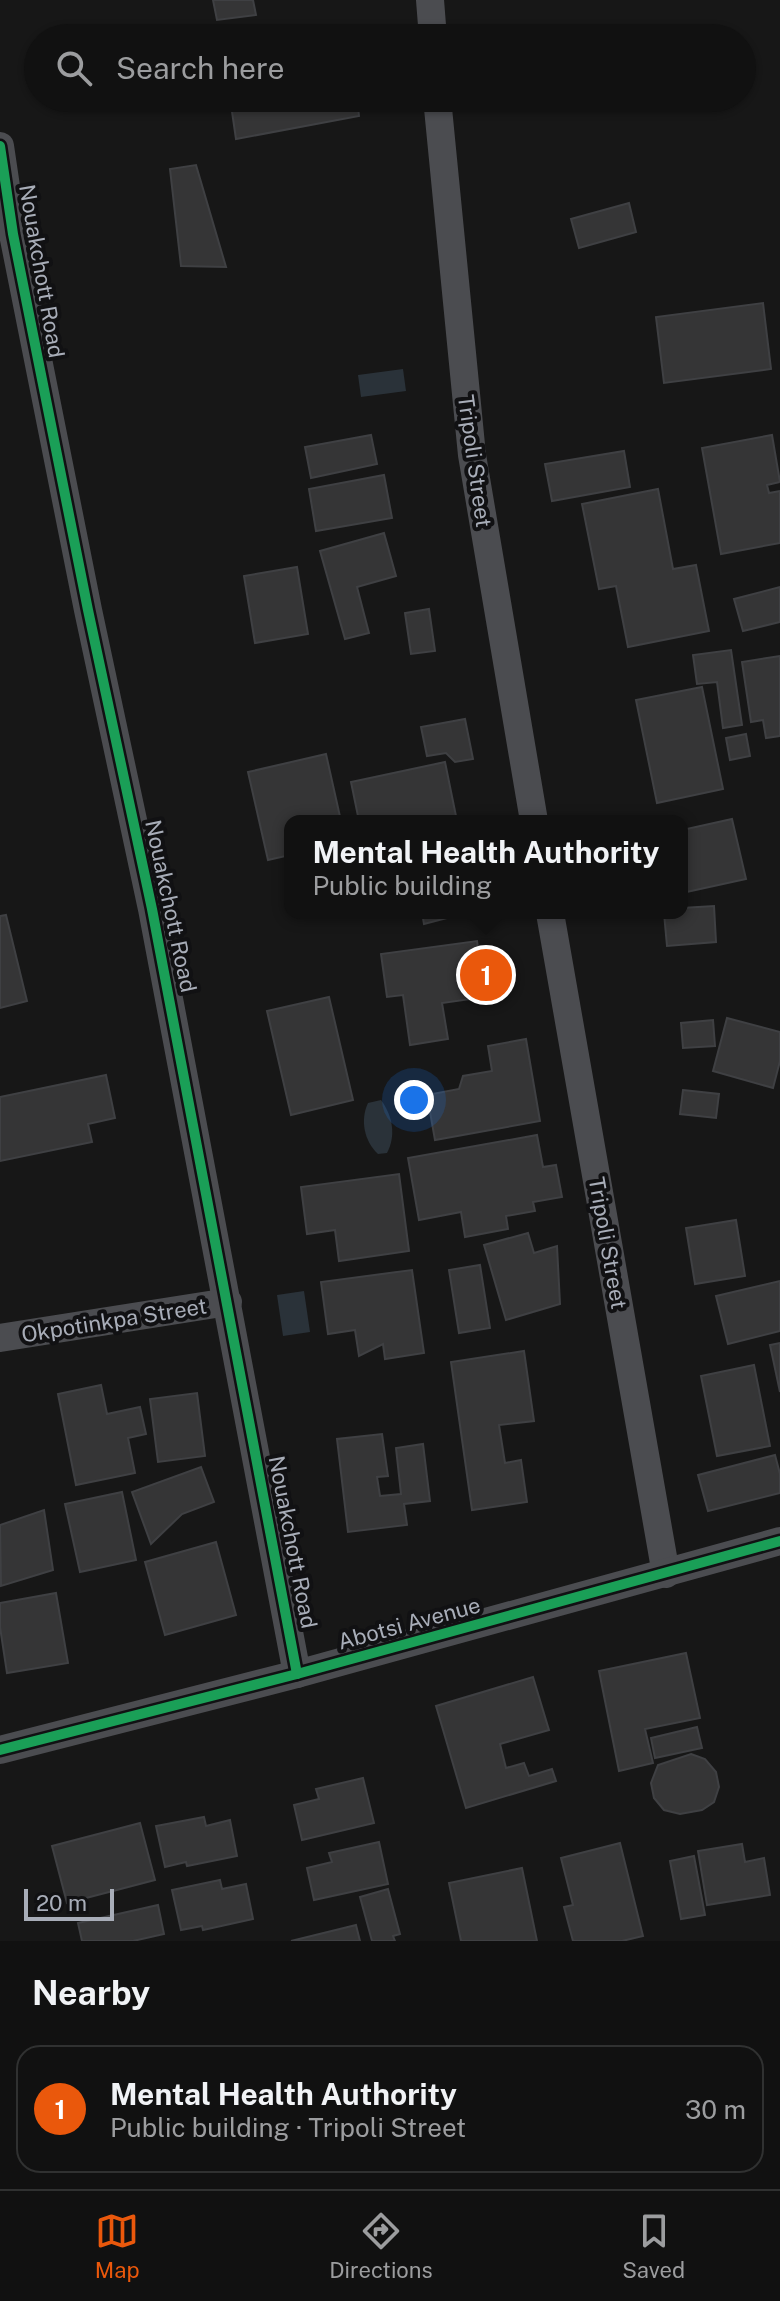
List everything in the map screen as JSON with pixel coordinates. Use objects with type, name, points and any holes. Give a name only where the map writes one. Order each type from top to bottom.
[{"type":"street","points":[[430,0],[432,24]]},
{"type":"street","name":"Tripoli Street","points":[[438,112],[472,455],[533,815]]},
{"type":"street","name":"Nouakchott Road","points":[[0,146],[13,234],[152,909],[297,1674]]},
{"type":"street","name":"Tripoli Street","points":[[551,919],[666,1574]]},
{"type":"street","name":"Okpotinkpa Street","points":[[0,1338],[228,1302]]},
{"type":"street","name":"Abotsi Avenue","points":[[0,1750],[297,1674],[780,1541]]},
{"type":"shaded area","points":[[403,369],[406,391],[361,397],[358,375]]},
{"type":"shaded area","points":[[381,1100],[391,1119],[392,1133],[387,1153],[378,1154],[367,1137],[364,1116],[368,1103]]},
{"type":"shaded area","points":[[304,1291],[310,1332],[283,1336],[277,1295]]},
{"type":"building","points":[[213,0],[253,0],[256,15],[217,20]]},
{"type":"building","points":[[232,112],[359,112],[359,116],[236,139]]},
{"type":"building","points":[[196,165],[226,267],[181,266],[170,169]]},
{"type":"building","points":[[629,203],[636,232],[579,248],[571,219]]},
{"type":"building","points":[[763,303],[771,369],[664,383],[656,317]]},
{"type":"building","points":[[371,435],[377,464],[311,478],[305,447]]},
{"type":"building","points":[[772,435],[780,482],[767,485],[769,493],[780,491],[780,543],[721,554],[702,448]]},
{"type":"building","points":[[624,451],[630,487],[552,501],[545,464]]},
{"type":"building","points":[[384,475],[392,518],[316,531],[309,489]]},
{"type":"building","points":[[658,489],[673,569],[696,565],[709,631],[628,647],[616,586],[599,589],[582,504]]},
{"type":"building","points":[[384,533],[396,576],[357,587],[369,633],[345,639],[320,551]]},
{"type":"building","points":[[297,567],[308,634],[255,643],[244,576]]},
{"type":"building","points":[[780,587],[780,622],[743,631],[734,599]]},
{"type":"building","points":[[429,609],[435,651],[411,654],[405,613]]},
{"type":"building","points":[[731,650],[742,725],[723,728],[717,682],[697,684],[693,655]]},
{"type":"building","points":[[780,656],[780,736],[766,738],[763,720],[751,722],[742,662]]},
{"type":"building","points":[[702,687],[723,789],[657,803],[636,700]]},
{"type":"building","points":[[465,719],[473,759],[455,762],[446,753],[427,756],[421,727]]},
{"type":"building","points":[[746,734],[750,756],[730,760],[726,738]]},
{"type":"building","points":[[326,754],[340,815],[284,815],[284,856],[268,860],[248,772]]},
{"type":"building","points":[[445,762],[456,815],[358,815],[351,782]]},
{"type":"building","points":[[732,819],[746,879],[688,892],[688,829]]},
{"type":"building","points":[[714,906],[716,942],[667,946],[665,919],[688,919],[688,908]]},
{"type":"building","points":[[6,915],[27,1001],[0,1008],[0,916]]},
{"type":"building","points":[[423,919],[443,919],[424,924]]},
{"type":"building","points":[[477,941],[485,997],[442,1003],[448,1039],[410,1045],[403,995],[387,997],[381,954]]},
{"type":"building","points":[[329,997],[353,1100],[291,1115],[267,1011]]},
{"type":"building","points":[[727,1018],[780,1032],[780,1061],[773,1088],[713,1071]]},
{"type":"building","points":[[713,1020],[715,1046],[683,1048],[681,1023]]},
{"type":"building","points":[[526,1039],[540,1121],[435,1140],[427,1095],[459,1089],[463,1076],[492,1071],[488,1046]]},
{"type":"building","points":[[106,1075],[115,1118],[88,1124],[92,1142],[0,1161],[0,1097]]},
{"type":"building","points":[[683,1090],[719,1094],[716,1118],[680,1114]]},
{"type":"building","points":[[537,1135],[543,1167],[556,1165],[562,1197],[533,1202],[535,1211],[506,1216],[508,1229],[465,1237],[461,1212],[419,1220],[408,1158]]},
{"type":"building","points":[[399,1174],[409,1251],[339,1261],[335,1230],[307,1234],[301,1187]]},
{"type":"building","points":[[736,1220],[745,1276],[695,1284],[686,1228]]},
{"type":"building","points":[[528,1233],[534,1253],[557,1246],[560,1304],[506,1320],[484,1245]]},
{"type":"building","points":[[480,1265],[490,1328],[459,1333],[449,1270]]},
{"type":"building","points":[[412,1270],[424,1353],[385,1359],[383,1344],[359,1356],[355,1330],[328,1334],[321,1282]]},
{"type":"building","points":[[780,1281],[780,1331],[728,1344],[716,1296]]},
{"type":"building","points":[[780,1343],[780,1392],[770,1345]]},
{"type":"building","points":[[524,1351],[534,1421],[499,1425],[505,1463],[521,1460],[527,1502],[472,1510],[451,1362]]},
{"type":"building","points":[[754,1365],[770,1446],[717,1456],[701,1376]]},
{"type":"building","points":[[101,1385],[107,1414],[140,1407],[146,1434],[128,1438],[135,1473],[76,1485],[58,1394]]},
{"type":"building","points":[[197,1393],[205,1456],[158,1462],[150,1399]]},
{"type":"building","points":[[382,1434],[388,1476],[377,1477],[380,1496],[401,1494],[396,1448],[423,1444],[430,1501],[404,1504],[407,1525],[348,1532],[337,1439]]},
{"type":"building","points":[[775,1455],[780,1474],[780,1493],[708,1511],[698,1475]]},
{"type":"building","points":[[201,1467],[214,1502],[182,1514],[151,1544],[132,1492]]},
{"type":"building","points":[[122,1492],[136,1560],[80,1572],[65,1504]]},
{"type":"building","points":[[44,1510],[53,1570],[1,1586],[0,1525]]},
{"type":"building","points":[[216,1542],[236,1615],[165,1635],[145,1562]]},
{"type":"building","points":[[56,1593],[68,1663],[7,1673],[0,1603]]},
{"type":"building","points":[[686,1653],[700,1718],[645,1729],[653,1763],[619,1771],[599,1671]]},
{"type":"building","points":[[533,1677],[549,1730],[500,1744],[506,1768],[524,1763],[529,1776],[552,1769],[556,1781],[466,1808],[436,1706]]},
{"type":"building","points":[[697,1727],[702,1748],[655,1758],[651,1738]]},
{"type":"building","points":[[691,1754],[705,1759],[716,1772],[719,1787],[714,1802],[702,1810],[680,1814],[664,1810],[654,1798],[651,1783],[658,1765]]},
{"type":"building","points":[[363,1778],[374,1823],[302,1840],[294,1805],[319,1799],[316,1789]]},
{"type":"building","points":[[204,1817],[206,1826],[230,1820],[237,1856],[165,1867],[156,1826]]},
{"type":"building","points":[[140,1823],[155,1880],[67,1903],[52,1846]]},
{"type":"building","points":[[379,1842],[388,1884],[314,1900],[307,1868],[332,1862],[329,1853]]},
{"type":"building","points":[[620,1843],[643,1936],[622,1941],[573,1941],[564,1907],[573,1905],[561,1858]]},
{"type":"building","points":[[742,1844],[745,1862],[764,1858],[770,1895],[707,1905],[698,1851]]},
{"type":"building","points":[[694,1856],[705,1915],[681,1919],[670,1861]]},
{"type":"building","points":[[522,1868],[537,1941],[461,1941],[449,1883]]},
{"type":"building","points":[[220,1880],[222,1889],[246,1884],[253,1919],[203,1930],[202,1926],[181,1930],[172,1890]]},
{"type":"building","points":[[388,1889],[400,1934],[393,1936],[395,1941],[372,1941],[360,1897]]},
{"type":"building","points":[[158,1905],[164,1934],[133,1941],[82,1941],[78,1923]]},
{"type":"building","points":[[356,1925],[360,1941],[291,1941]]},
{"type":"cycle path","points":[[0,146],[13,234],[152,909],[297,1674]]},
{"type":"cycle path","points":[[0,1750],[297,1674],[780,1541]]},
{"type":"place","name":"Mental Health Authority","points":[[486,975]]}]
